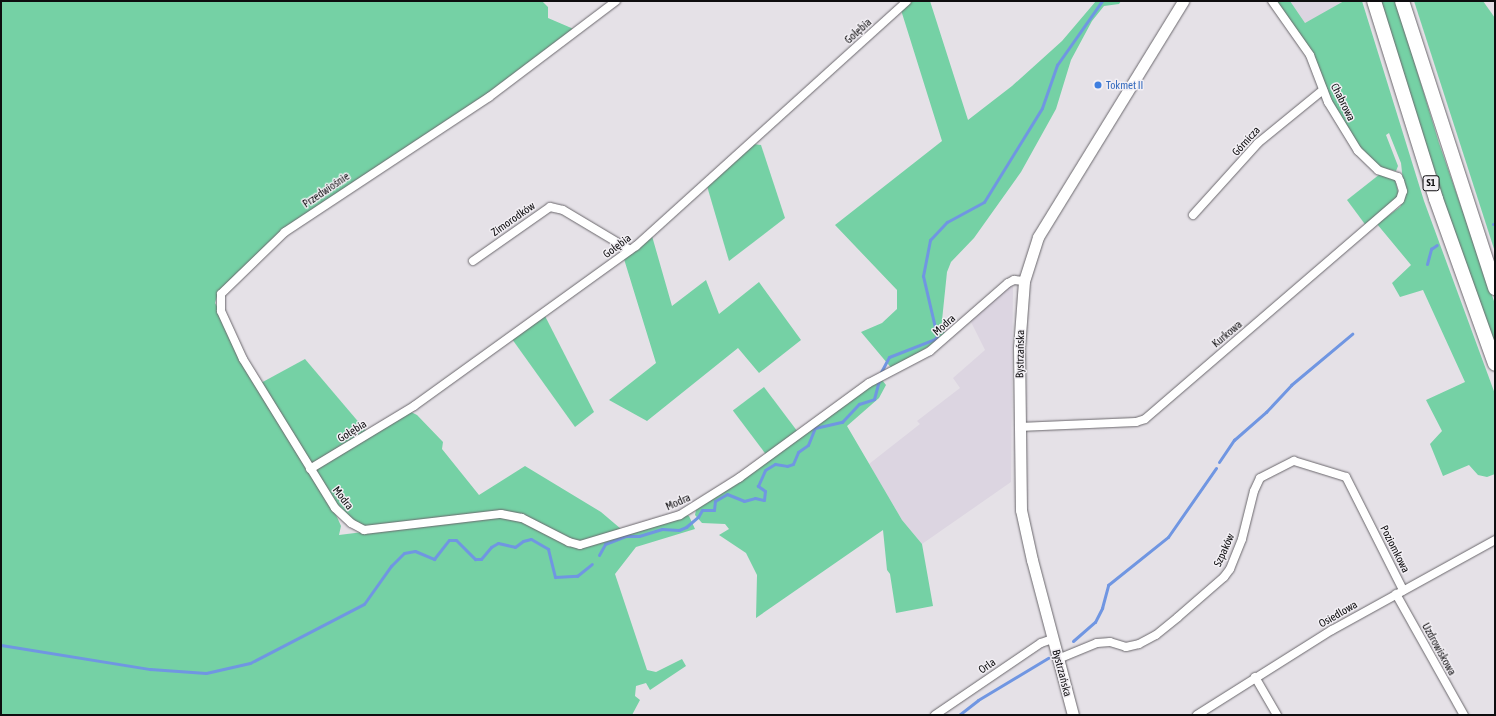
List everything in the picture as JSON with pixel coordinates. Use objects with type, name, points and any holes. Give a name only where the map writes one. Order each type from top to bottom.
[{"type":"highway","name":"S1","points":[[1374,1],[1436,199],[1495,364]]},
{"type":"highway","name":"S1","points":[[1402,1],[1495,288]]},
{"type":"main road","name":"Bystrzańska","points":[[1168,26],[1180,1]]},
{"type":"main road","name":"Bystrzańska","points":[[1074,715],[1052,639],[1023,527],[1020,495],[1019,427],[1020,317],[1024,281],[1038,237],[1184,1]]},
{"type":"street","name":"Przedwiośnie","points":[[310,469],[243,359],[221,311],[219,303],[220,294],[285,232],[489,97],[616,1]]},
{"type":"street","name":"Gołębia","points":[[310,469],[414,406],[630,250],[907,1]]},
{"type":"street","name":"Chabrowa","points":[[1272,1],[1310,55],[1323,90],[1336,116],[1363,157],[1378,170],[1398,177]]},
{"type":"street","name":"Górnicza","points":[[1193,215],[1258,143],[1323,90]]},
{"type":"street","name":"Kurkowa","points":[[1019,427],[1136,422],[1145,419],[1397,204],[1402,191],[1398,177]]},
{"type":"street","name":"Zimorodków","points":[[473,260],[550,207],[563,210],[630,250]]},
{"type":"street","name":"Modra","points":[[310,469],[339,514],[364,530],[501,514],[522,518],[569,542],[584,544],[690,511],[874,380],[888,375],[939,344],[1008,283],[1014,280],[1024,281]]},
{"type":"street","name":"Szpaków","points":[[1058,659],[1098,643],[1110,642],[1126,647],[1139,644],[1152,638],[1224,577],[1230,569],[1242,539],[1257,484],[1268,472],[1287,463],[1302,463],[1346,477],[1366,518]]},
{"type":"street","name":"Poziomkowa","points":[[1366,518],[1400,592]]},
{"type":"street","name":"Osiedlowa","points":[[1197,715],[1255,677],[1400,592],[1495,540]]},
{"type":"street","name":"Uzdrowiskowa","points":[[1400,592],[1464,715]]},
{"type":"street","name":"Orla","points":[[935,715],[1041,643],[1052,639]]},
{"type":"street","points":[[1255,677],[1277,715]]},
{"type":"shaded area","points":[[1290,1],[1344,1],[1345,3],[1305,23]]},
{"type":"shaded area","points":[[1008,285],[1013,286],[1011,482],[922,544],[902,520],[869,464],[920,424],[917,421],[960,388],[953,378],[985,350],[970,320]]},
{"type":"green space","points":[[1,1],[542,1],[548,7],[548,18],[576,30],[518,74],[316,207],[218,293],[215,303],[337,517],[341,526],[339,535],[491,516],[521,521],[573,547],[687,515],[689,516],[695,529],[636,547],[615,574],[647,670],[656,672],[682,659],[686,666],[650,690],[646,683],[636,686],[635,696],[640,700],[632,715],[1,715]]},
{"type":"green space","points":[[911,1],[930,1],[968,120],[1012,86],[1062,41],[1096,1],[1121,1],[1119,4],[1104,6],[1092,21],[1071,60],[1056,109],[1021,172],[974,238],[951,262],[947,272],[941,330],[947,334],[893,370],[861,332],[882,323],[897,309],[897,290],[835,225],[942,141],[901,10]]},
{"type":"green space","points":[[1276,1],[1290,1],[1305,23],[1344,1],[1362,1],[1424,201],[1495,394],[1495,474],[1487,477],[1478,475],[1469,465],[1443,476],[1430,444],[1442,431],[1426,400],[1465,382],[1423,290],[1400,297],[1392,283],[1411,265],[1377,224],[1400,207],[1405,199],[1401,163],[1389,133],[1386,135],[1398,166],[1396,171],[1378,167],[1361,151],[1337,115],[1310,49]]},
{"type":"green space","points":[[1380,1],[1396,1],[1439,143],[1495,304],[1495,347],[1446,210]]},
{"type":"green space","points":[[1414,1],[1483,1],[1495,18],[1495,252]]},
{"type":"green space","points":[[753,144],[761,145],[785,218],[729,261],[707,186]]},
{"type":"green space","points":[[1380,174],[1395,179],[1399,196],[1367,227],[1347,200]]},
{"type":"green space","points":[[652,236],[672,306],[706,280],[719,314],[759,282],[801,340],[759,373],[738,348],[647,421],[609,400],[656,363],[624,259]]},
{"type":"green space","points":[[545,316],[594,412],[575,427],[512,339]]},
{"type":"green space","points":[[305,359],[367,432],[312,465],[259,384]]},
{"type":"green space","points":[[882,380],[886,385],[879,398],[847,426],[902,520],[922,544],[933,606],[896,613],[890,574],[887,570],[883,530],[756,618],[757,575],[746,553],[719,535],[729,529],[725,524],[702,523],[695,515],[696,510],[870,385]]},
{"type":"green space","points":[[764,387],[798,432],[767,455],[733,410]]},
{"type":"green space","points":[[411,412],[417,415],[443,442],[442,449],[479,495],[525,466],[601,512],[621,529],[579,543],[523,516],[366,527],[353,521],[342,513],[314,469]]},
{"type":"waterway","points":[[599,555],[605,544],[626,536],[639,536],[662,529],[679,530],[686,527],[698,517],[702,510],[714,510],[715,501],[727,494],[744,501],[755,498],[764,500],[765,491],[758,486],[765,470],[775,464],[787,466],[793,464],[798,452],[808,445],[815,428],[842,422],[859,404],[874,399],[881,372],[889,357],[935,339],[937,336],[923,276],[930,240],[947,222],[984,202],[1042,108],[1057,65],[1102,1]]},
{"type":"waterway","points":[[1427,264],[1431,249],[1437,245]]},
{"type":"waterway","points":[[1219,462],[1234,440],[1266,412],[1291,385],[1352,334]]},
{"type":"waterway","points":[[1073,641],[1095,622],[1102,608],[1108,585],[1168,537],[1216,468]]},
{"type":"waterway","points":[[1,645],[150,669],[206,673],[250,663],[364,604],[391,566],[404,553],[415,551],[434,559],[449,540],[456,540],[475,559],[481,559],[491,547],[498,543],[515,547],[523,541],[531,539],[548,549],[555,577],[577,576],[592,564]]},
{"type":"waterway","points":[[959,715],[978,700],[1048,658]]},
{"type":"place","name":"Tokmet II","points":[[1098,85]]}]
